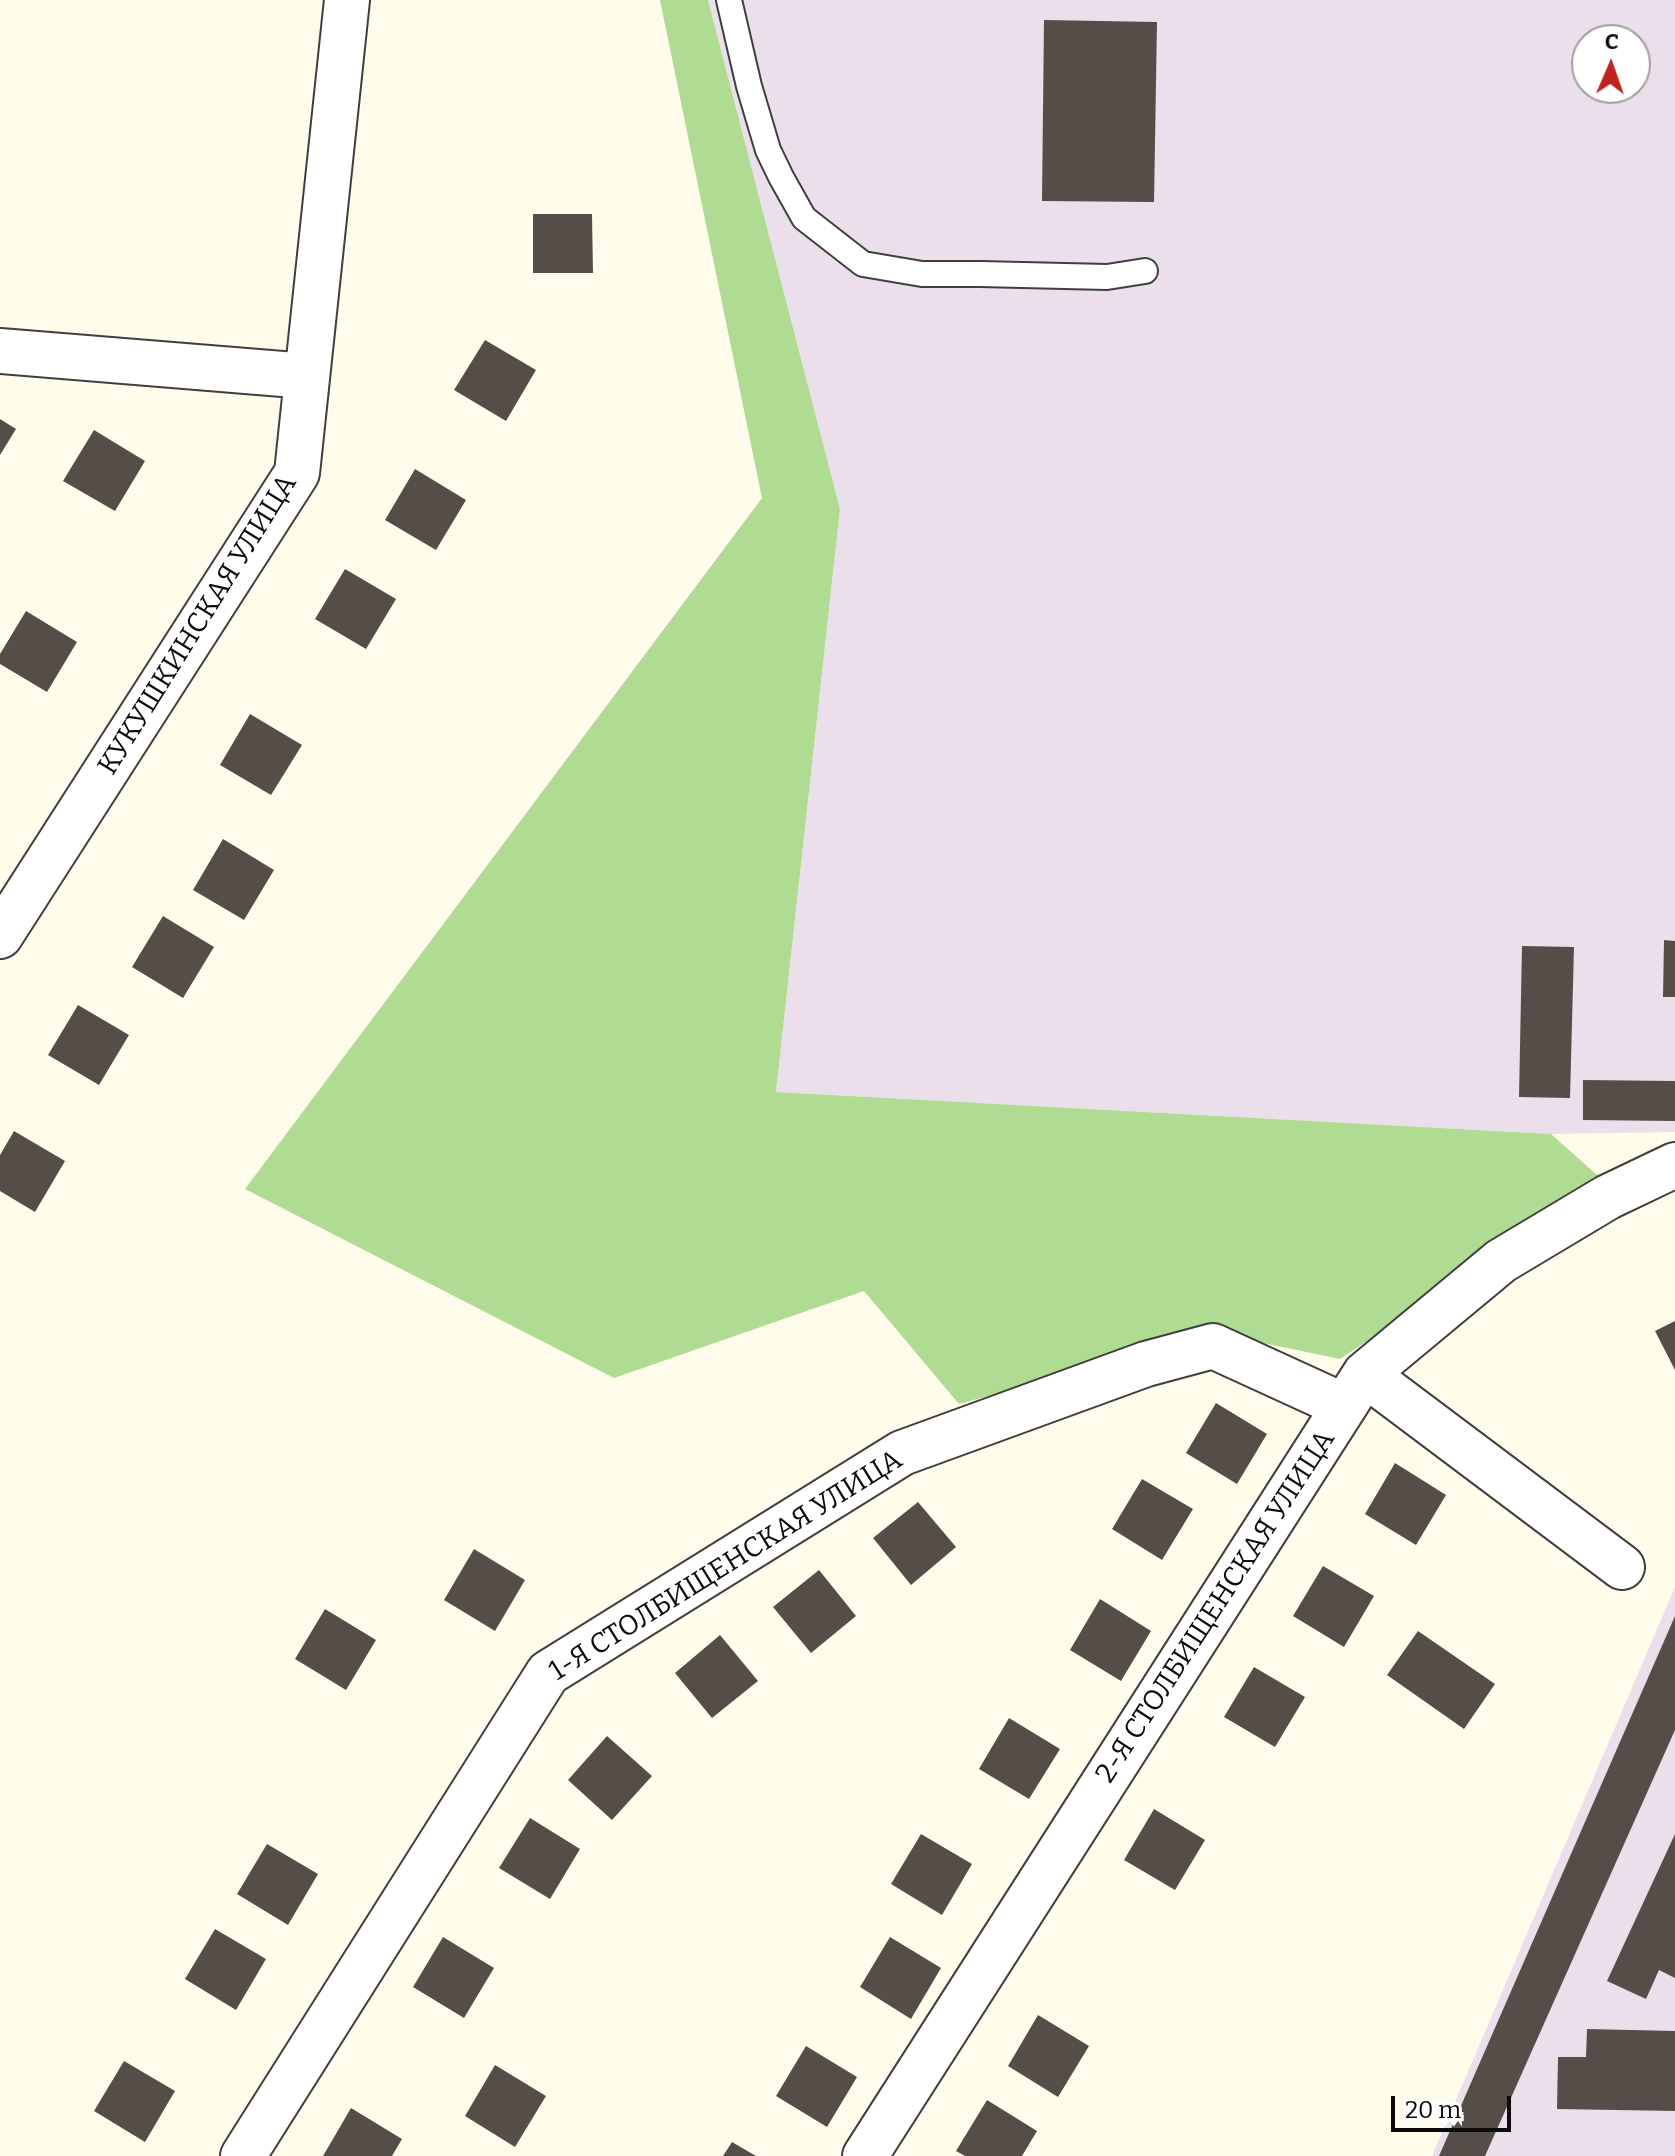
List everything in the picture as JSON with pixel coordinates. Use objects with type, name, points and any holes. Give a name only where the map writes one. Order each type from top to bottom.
[{"type":"street","name":"КУКУШКИНСКАЯ УЛИЦА","points":[[0,936],[297,473],[347,0]]},
{"type":"street","points":[[0,351],[307,376]]},
{"type":"street","name":"2-Я СТОЛБИЩЕНСКАЯ УЛИЦА","points":[[865,2156],[1355,1390],[1501,1261],[1608,1197],[1675,1165]]},
{"type":"street","name":"1-Я СТОЛБИЩЕНСКАЯ УЛИЦА","points":[[243,2156],[548,1673],[902,1453],[1146,1364],[1213,1346],[1355,1390],[1622,1567]]},
{"type":"lane","points":[[729,0],[749,86],[764,137],[781,177],[804,218],[863,264],[922,274],[1107,277],[1145,271]]},
{"type":"shaded area","points":[[708,0],[1675,0],[1675,1132],[1551,1134],[776,1092],[840,509]]},
{"type":"shaded area","points":[[1675,1587],[1675,2156],[1432,2156]]},
{"type":"green space","points":[[660,0],[708,0],[840,509],[776,1092],[1551,1134],[1606,1183],[1340,1359],[1210,1332],[959,1404],[864,1291],[614,1378],[245,1189],[762,498]]},
{"type":"building","points":[[1044,20],[1157,22],[1154,202],[1042,201]]},
{"type":"building","points":[[533,214],[592,214],[593,273],[533,273]]},
{"type":"building","points":[[485,340],[536,370],[506,421],[454,390]]},
{"type":"building","points":[[0,419],[16,429],[0,455]]},
{"type":"building","points":[[94,430],[145,461],[115,511],[63,481]]},
{"type":"building","points":[[415,469],[466,500],[436,550],[385,520]]},
{"type":"building","points":[[345,569],[396,599],[366,649],[315,619]]},
{"type":"building","points":[[26,611],[77,642],[47,692],[0,664],[0,654]]},
{"type":"building","points":[[250,714],[302,745],[271,795],[220,765]]},
{"type":"building","points":[[223,839],[274,870],[244,920],[193,890]]},
{"type":"building","points":[[163,916],[214,947],[183,998],[132,967]]},
{"type":"building","points":[[1664,940],[1675,941],[1675,997],[1663,997]]},
{"type":"building","points":[[1522,946],[1574,947],[1570,1098],[1519,1097]]},
{"type":"building","points":[[78,1005],[129,1035],[99,1085],[48,1055]]},
{"type":"building","points":[[1583,1080],[1675,1081],[1675,1121],[1583,1120]]},
{"type":"building","points":[[14,1131],[65,1161],[35,1212],[0,1191],[0,1155]]},
{"type":"building","points":[[1675,1321],[1675,1370],[1655,1331]]},
{"type":"building","points":[[1216,1403],[1267,1434],[1237,1484],[1186,1453]]},
{"type":"building","points":[[1395,1463],[1446,1495],[1416,1545],[1365,1514]]},
{"type":"building","points":[[1142,1479],[1193,1509],[1162,1560],[1112,1529]]},
{"type":"building","points":[[918,1502],[956,1547],[911,1585],[873,1538]]},
{"type":"building","points":[[474,1549],[525,1580],[495,1631],[444,1600]]},
{"type":"building","points":[[1323,1566],[1374,1596],[1344,1647],[1293,1616]]},
{"type":"building","points":[[819,1570],[856,1616],[811,1653],[773,1607]]},
{"type":"building","points":[[1100,1599],[1151,1631],[1121,1681],[1070,1650]]},
{"type":"building","points":[[325,1609],[376,1640],[346,1690],[295,1659]]},
{"type":"building","points":[[1675,1616],[1675,1730],[1485,2156],[1439,2156]]},
{"type":"building","points":[[1418,1631],[1495,1684],[1464,1729],[1387,1675]]},
{"type":"building","points":[[720,1635],[758,1681],[712,1718],[675,1673]]},
{"type":"building","points":[[1254,1667],[1305,1697],[1275,1747],[1224,1717]]},
{"type":"building","points":[[1009,1718],[1060,1749],[1029,1799],[979,1769]]},
{"type":"building","points":[[607,1736],[652,1776],[612,1820],[568,1780]]},
{"type":"building","points":[[1154,1809],[1205,1840],[1175,1890],[1124,1860]]},
{"type":"building","points":[[530,1818],[580,1849],[550,1899],[499,1868]]},
{"type":"building","points":[[921,1834],[972,1864],[942,1915],[891,1884]]},
{"type":"building","points":[[1675,1834],[1675,1978],[1659,1970],[1646,1999],[1607,1981]]},
{"type":"building","points":[[267,1844],[318,1874],[288,1925],[237,1894]]},
{"type":"building","points":[[215,1929],[266,1959],[236,2010],[185,1979]]},
{"type":"building","points":[[443,1937],[494,1968],[464,2018],[413,1987]]},
{"type":"building","points":[[890,1937],[941,1968],[911,2019],[860,1987]]},
{"type":"building","points":[[1038,2015],[1089,2046],[1058,2097],[1008,2066]]},
{"type":"building","points":[[1587,2029],[1675,2031],[1675,2111],[1557,2109],[1558,2057],[1586,2057]]},
{"type":"building","points":[[806,2046],[857,2077],[827,2127],[776,2096]]},
{"type":"building","points":[[124,2061],[175,2091],[145,2142],[94,2111]]},
{"type":"building","points":[[495,2065],[546,2096],[515,2147],[465,2116]]},
{"type":"building","points":[[987,2100],[1037,2131],[1022,2156],[965,2156],[956,2151]]},
{"type":"building","points":[[351,2108],[402,2139],[392,2156],[323,2156]]},
{"type":"building","points":[[732,2142],[756,2156],[723,2156]]}]
